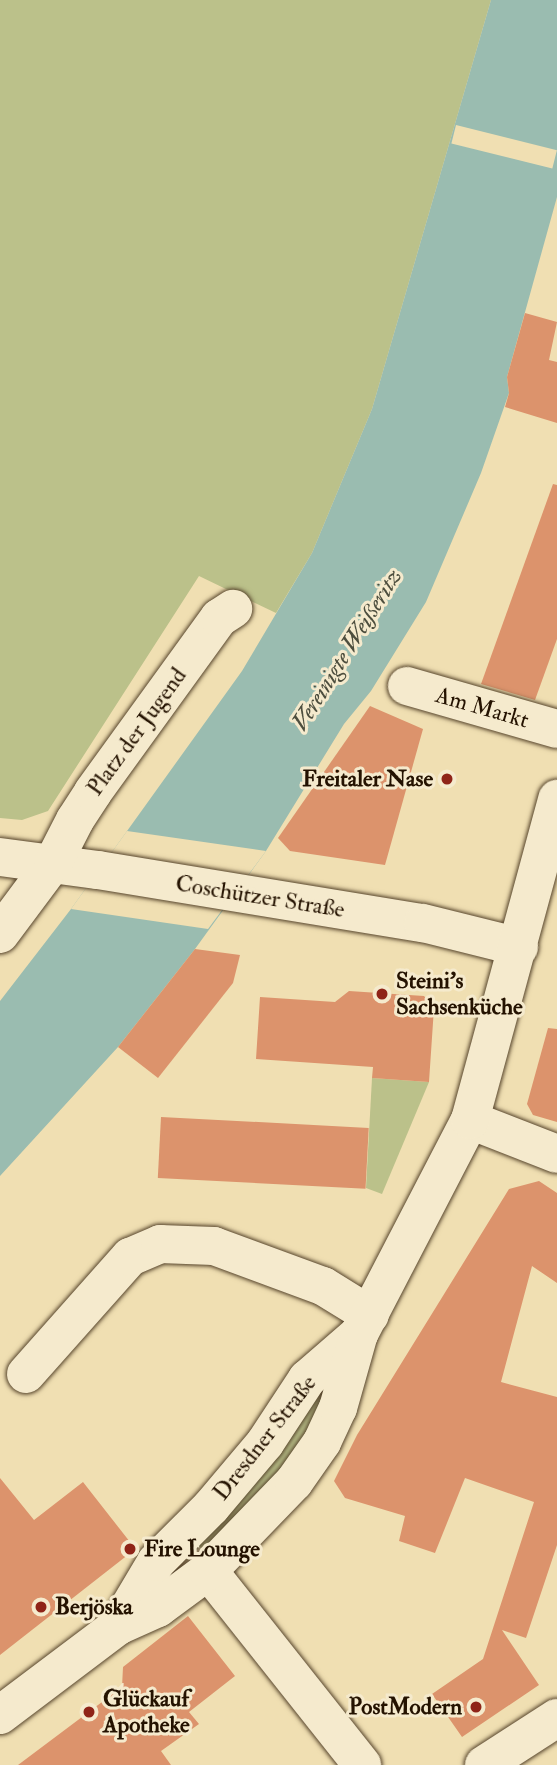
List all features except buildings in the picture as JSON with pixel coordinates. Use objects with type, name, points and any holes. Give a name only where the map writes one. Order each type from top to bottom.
[{"type":"street","name":"Platz der Jugend","points":[[0,934],[53,863],[93,792],[219,618],[233,610]]},
{"type":"street","name":"Am Markt","points":[[407,686],[557,729]]},
{"type":"street","name":"Dresdner Straße","points":[[0,1714],[118,1626],[158,1608],[208,1571],[294,1482],[322,1442],[338,1408],[365,1324],[470,1120],[557,799]]},
{"type":"street","name":"Coschützer Straße","points":[[0,857],[238,892],[442,927],[519,947]]},
{"type":"street","points":[[470,1120],[557,1154]]},
{"type":"street","points":[[26,1374],[130,1257],[160,1244],[214,1246],[323,1286],[365,1324]]},
{"type":"street","points":[[218,1583],[362,1765]]},
{"type":"street","points":[[484,1765],[557,1718]]},
{"type":"green space","points":[[0,0],[491,0],[372,409],[312,553],[276,613],[199,576],[48,811],[22,820],[0,818]]},
{"type":"green space","points":[[372,1078],[429,1082],[382,1194],[366,1188]]},
{"type":"green space","points":[[321,1391],[326,1395],[312,1441],[208,1556],[196,1544]]},
{"type":"water","name":"Vereinigte Weißeritz","points":[[491,0],[557,0],[557,197],[507,377],[509,393],[481,473],[426,602],[371,691],[344,724],[266,851],[195,949],[118,1047],[0,1176],[0,1001],[71,909],[242,671],[312,553],[372,409]]},
{"type":"pier","points":[[456,125],[557,150],[552,169],[451,143]]},
{"type":"pier","points":[[127,831],[266,851],[208,929],[71,909]]},
{"type":"place","name":"Freitaler Nase","points":[[447,779]]},
{"type":"place","name":"Steini's Sachsenküche","points":[[382,994]]},
{"type":"place","name":"Fire Lounge","points":[[130,1549]]},
{"type":"place","name":"Berjöska","points":[[41,1607]]},
{"type":"place","name":"PostModern","points":[[476,1707]]},
{"type":"place","name":"Glückauf Apotheke","points":[[89,1712]]}]
